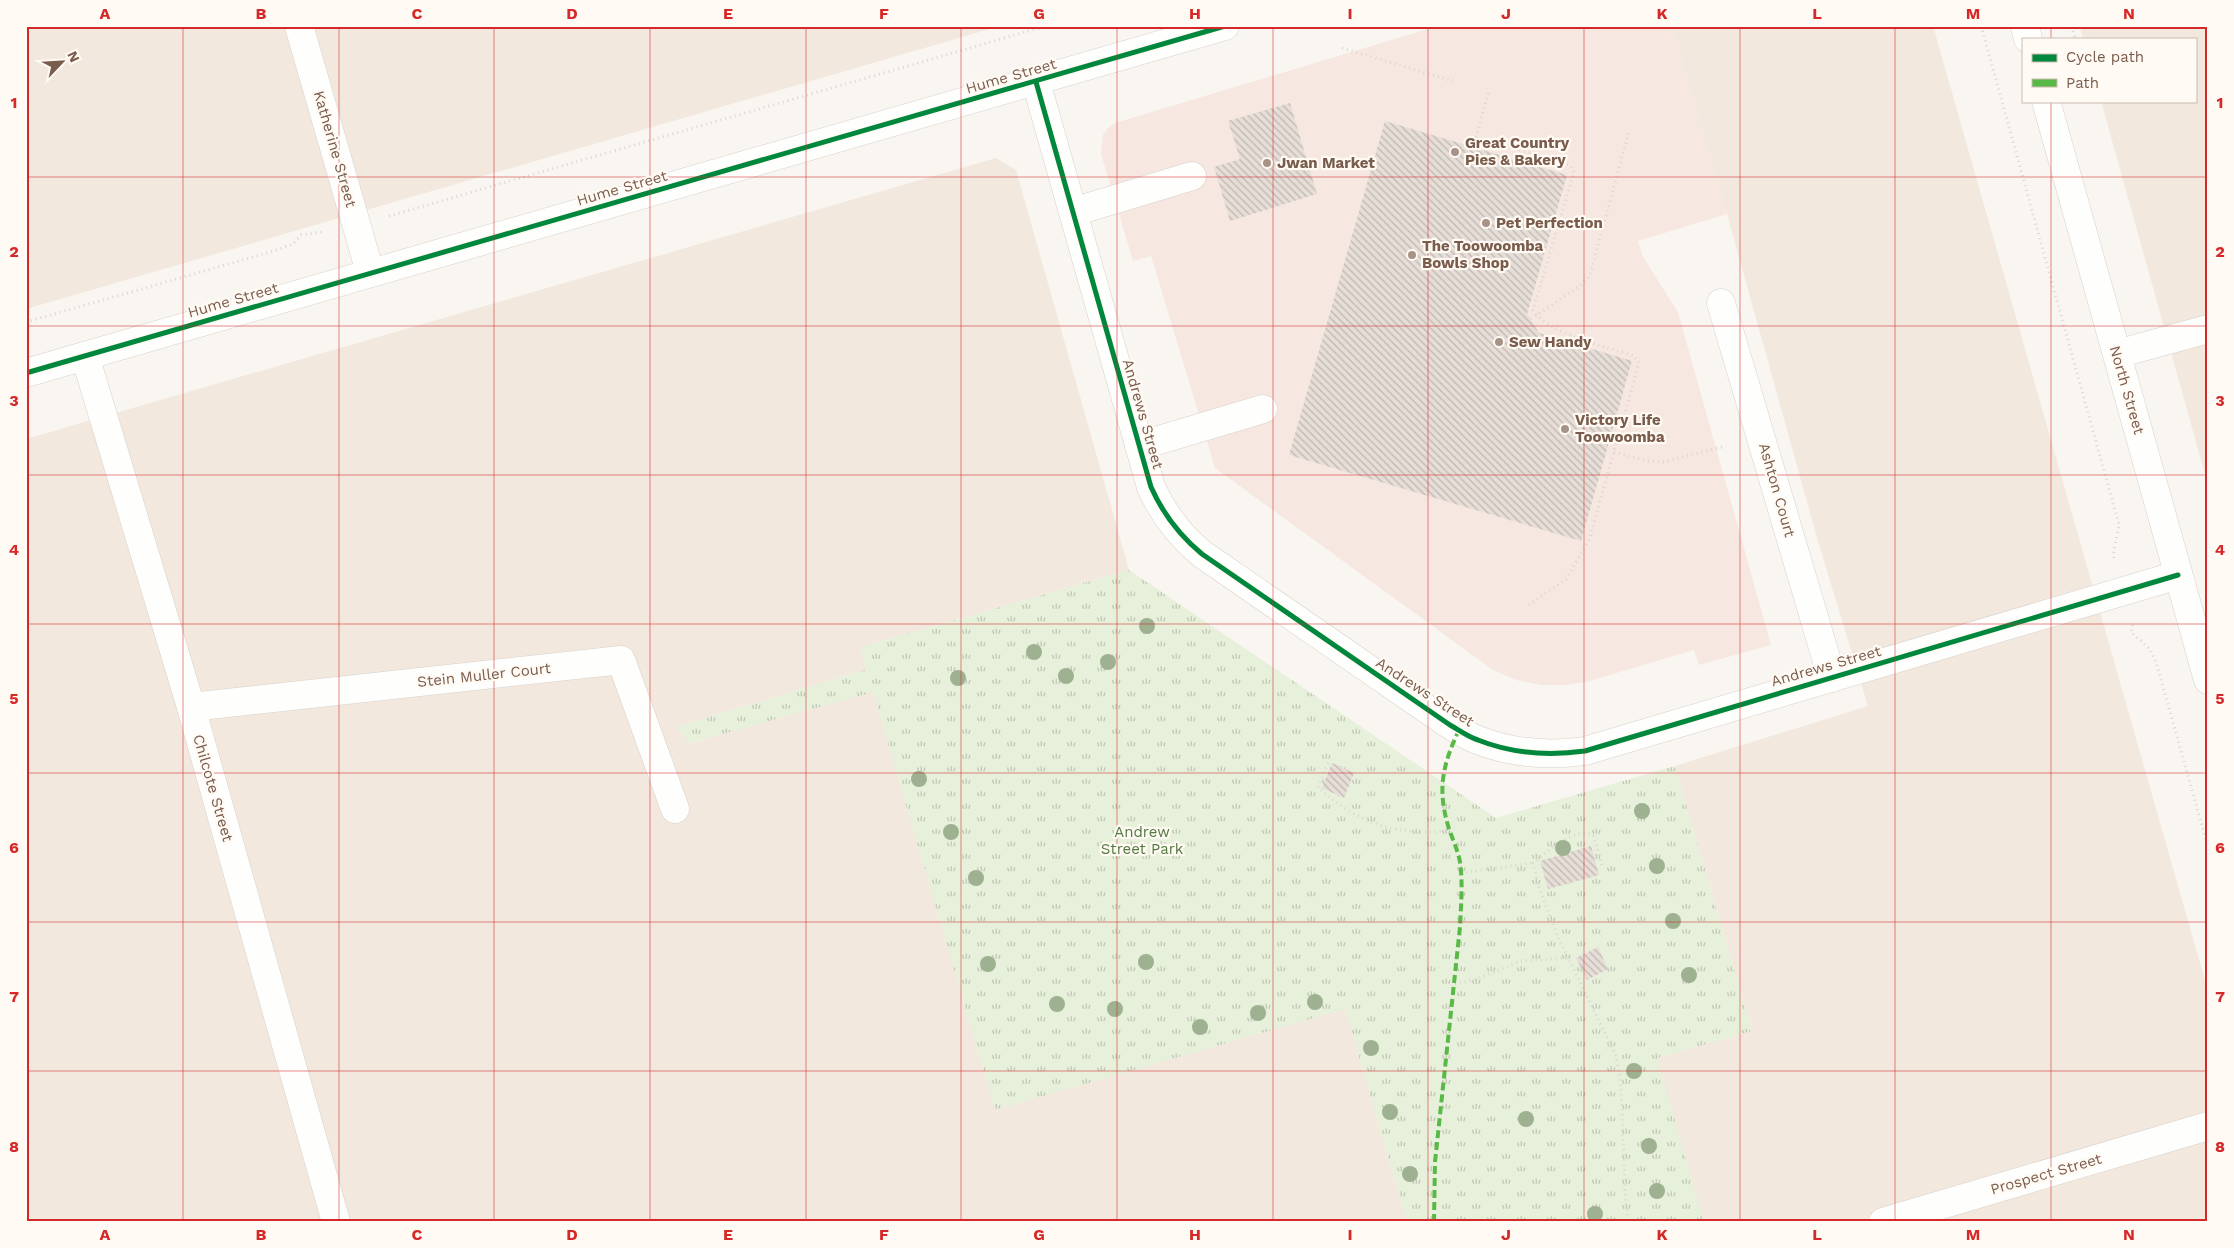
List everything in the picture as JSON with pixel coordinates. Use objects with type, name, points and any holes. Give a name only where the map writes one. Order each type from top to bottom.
[{"type":"street","name":"Katherine Street","points":[[299,26],[370,272]]},
{"type":"street","name":"Hume Street","points":[[26,373],[1225,26]]},
{"type":"street","name":"Andrews Street","points":[[1036,82],[1139,446],[1158,504],[1184,538],[1196,549],[1450,726],[1476,740],[1503,749],[1532,754],[1558,754],[1585,750],[2178,575]]},
{"type":"street","name":"North Street","points":[[2046,102],[2208,680]]},
{"type":"street","points":[[1073,212],[1192,176]]},
{"type":"street","name":"Ashton Court","points":[[1721,303],[1832,678]]},
{"type":"street","points":[[2117,354],[2208,328]]},
{"type":"street","name":"Chilcote Street","points":[[85,356],[190,707],[336,1222]]},
{"type":"street","points":[[1139,446],[1262,409]]},
{"type":"street","name":"Stein Muller Court","points":[[190,707],[621,660],[675,809]]},
{"type":"street","name":"Prospect Street","points":[[1883,1222],[2208,1126]]},
{"type":"path","points":[[26,322],[274,251],[293,244],[302,234],[356,224],[426,206],[1046,26]]},
{"type":"path","points":[[1981,26],[2119,525],[2118,539],[2113,553],[2133,625],[2131,632],[2150,649],[2156,662],[2208,847]]},
{"type":"path","points":[[1342,48],[1453,80]]},
{"type":"path","points":[[1473,147],[1489,91]]},
{"type":"path","points":[[1531,319],[1580,286],[1590,275],[1629,131]]},
{"type":"path","points":[[1476,137],[1570,165],[1574,172],[1533,310],[1536,315],[1553,328],[1634,356],[1639,364],[1589,540],[1566,579],[1529,605]]},
{"type":"path","points":[[1614,452],[1648,461],[1664,462],[1760,436]]},
{"type":"path","points":[[1328,763],[1318,787],[1334,802],[1353,814],[1373,824],[1398,831],[1424,834],[1450,831]]},
{"type":"path","points":[[1461,873],[1533,863],[1560,841],[1586,833],[1591,834],[1595,838],[1602,865]]},
{"type":"path","points":[[1533,863],[1547,910],[1616,1056],[1620,1087],[1628,1222]]},
{"type":"path","points":[[1455,984],[1477,979],[1520,961],[1569,958]]},
{"type":"shaded area","points":[[26,26],[1000,26],[26,309]]},
{"type":"shaded area","points":[[1438,26],[1671,26],[1727,214],[1638,241],[1643,257],[1678,312],[1771,645],[1699,665],[1694,650],[1586,682],[1564,685],[1541,685],[1516,680],[1493,670],[1215,468],[1151,256],[1133,261],[1101,154],[1103,135],[1115,123]]},
{"type":"shaded area","points":[[1671,26],[1933,26],[2208,991],[2208,1222],[1703,1222],[1656,1058],[1752,1031],[1675,766],[1868,706],[1817,538],[1727,214]]},
{"type":"shaded area","points":[[2080,26],[2208,26],[2208,485],[2101,102],[2196,102],[2196,38],[2083,38]]},
{"type":"shaded area","points":[[996,158],[1016,170],[1129,570],[861,647],[867,669],[676,727],[691,743],[873,691],[995,1109],[1345,1008],[1407,1222],[26,1222],[26,439]]},
{"type":"green space","name":"Andrew Street Park","points":[[1129,570],[1496,818],[1675,766],[1752,1031],[1657,1058],[1704,1222],[1407,1222],[1345,1009],[995,1110],[873,692],[690,743],[676,727],[867,669],[861,647]]},
{"type":"building","name":"Jwan Market","points":[[1290,103],[1317,194],[1230,221],[1214,167],[1240,159],[1228,121]]},
{"type":"building","points":[[1385,121],[1567,175],[1527,314],[1539,333],[1632,361],[1581,541],[1289,455]]},
{"type":"building","points":[[1332,763],[1354,773],[1344,798],[1322,788]]},
{"type":"building","points":[[1591,846],[1599,875],[1548,889],[1540,861]]},
{"type":"building","points":[[1598,947],[1608,969],[1587,980],[1576,958]]},
{"type":"marked path","points":[[1434,1222],[1435,1162],[1462,894],[1460,862],[1445,815],[1442,790],[1445,767],[1459,730]]},
{"type":"cycle path","points":[[26,373],[1225,26]]},
{"type":"cycle path","points":[[1036,82],[1151,487],[1166,515],[1179,532],[1202,554],[1450,725],[1474,739],[1491,745],[1531,753],[1585,751],[2178,575]]},
{"type":"place","name":"Great Country Pies & Bakery","points":[[1455,152]]},
{"type":"place","name":"Jwan Market","points":[[1267,163]]},
{"type":"place","name":"Pet Perfection","points":[[1486,223]]},
{"type":"place","name":"The Toowoomba Bowls Shop","points":[[1412,255]]},
{"type":"place","name":"Sew Handy","points":[[1499,342]]},
{"type":"place","name":"Victory Life Toowoomba","points":[[1565,429]]}]
